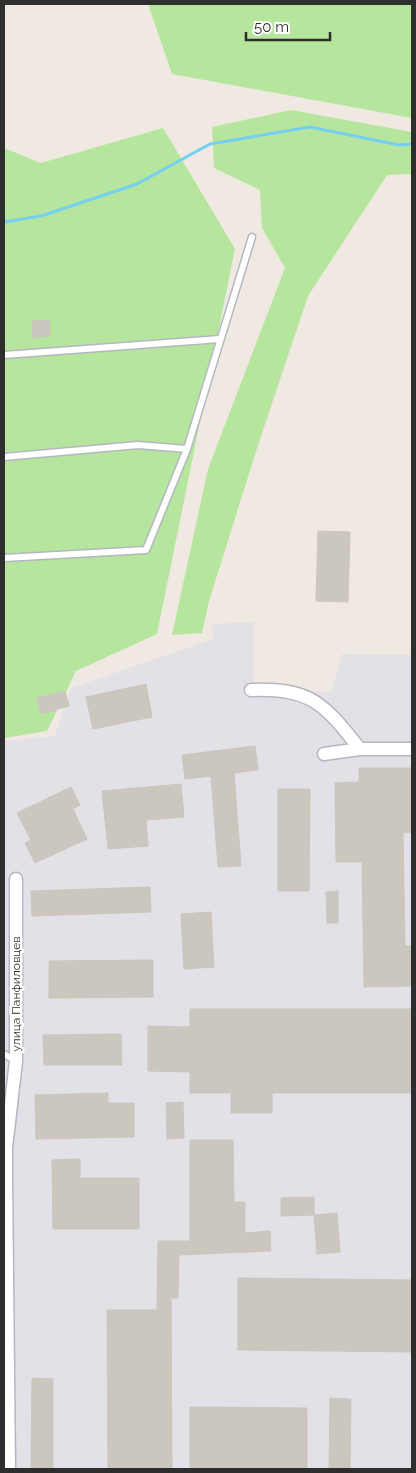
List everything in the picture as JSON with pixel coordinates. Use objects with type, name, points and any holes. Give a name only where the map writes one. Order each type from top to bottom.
[{"type":"street","points":[[251,690],[272,689],[300,694],[313,700],[335,717],[360,749]]},
{"type":"street","points":[[324,754],[360,749],[412,749]]},
{"type":"street","name":"улица Панфиловцев","points":[[9,1469],[6,1366],[6,1148],[16,1061],[16,879]]},
{"type":"lane","points":[[4,558],[146,550],[187,449],[252,237]]},
{"type":"lane","points":[[4,355],[220,339]]},
{"type":"lane","points":[[4,457],[138,444],[187,449]]},
{"type":"lane","points":[[4,1054],[16,1061]]},
{"type":"shaded area","points":[[254,622],[253,683],[331,693],[342,654],[412,655],[412,1469],[4,1469],[4,741],[55,736],[71,688],[213,639],[212,624]]},
{"type":"green space","points":[[148,4],[412,4],[412,118],[172,74]]},
{"type":"green space","points":[[291,110],[412,132],[412,174],[387,175],[308,296],[259,442],[209,601],[202,633],[172,635],[208,469],[285,268],[262,228],[260,190],[214,168],[212,127]]},
{"type":"green space","points":[[163,128],[235,249],[157,634],[76,671],[47,731],[4,738],[4,148],[41,163]]},
{"type":"building","points":[[49,320],[50,336],[33,338],[32,321]]},
{"type":"building","points":[[318,531],[350,532],[348,602],[316,601]]},
{"type":"building","points":[[146,684],[152,717],[93,729],[86,697]]},
{"type":"building","points":[[65,691],[69,706],[41,714],[37,698]]},
{"type":"building","points":[[255,746],[258,770],[234,773],[241,866],[218,867],[211,776],[185,779],[182,755]]},
{"type":"building","points":[[359,768],[412,768],[412,832],[403,833],[405,946],[412,946],[412,986],[364,987],[362,862],[336,862],[335,783],[359,782]]},
{"type":"building","points":[[181,784],[184,817],[146,820],[148,846],[108,849],[102,791]]},
{"type":"building","points":[[71,787],[80,805],[73,809],[87,839],[35,863],[25,843],[31,840],[17,813]]},
{"type":"building","points":[[278,789],[310,789],[309,891],[278,891]]},
{"type":"building","points":[[150,887],[151,912],[32,916],[31,891]]},
{"type":"building","points":[[338,891],[338,923],[327,923],[326,892]]},
{"type":"building","points":[[211,912],[214,967],[184,969],[181,914]]},
{"type":"building","points":[[153,960],[153,997],[49,998],[49,961]]},
{"type":"building","points":[[190,1009],[412,1009],[412,1093],[272,1093],[272,1113],[231,1113],[231,1093],[190,1093],[190,1072],[148,1071],[148,1026],[190,1027]]},
{"type":"building","points":[[121,1034],[122,1065],[44,1065],[43,1035]]},
{"type":"building","points":[[108,1093],[108,1103],[134,1103],[134,1137],[36,1139],[35,1095]]},
{"type":"building","points":[[183,1102],[184,1138],[167,1139],[166,1103]]},
{"type":"building","points":[[190,1140],[233,1140],[234,1202],[245,1202],[245,1233],[270,1231],[271,1251],[179,1255],[178,1298],[171,1298],[172,1469],[108,1469],[107,1310],[157,1310],[158,1241],[190,1241]]},
{"type":"building","points":[[80,1159],[80,1178],[139,1178],[139,1229],[53,1229],[52,1160]]},
{"type":"building","points":[[314,1197],[314,1215],[281,1216],[281,1198]]},
{"type":"building","points":[[337,1213],[340,1252],[317,1254],[314,1215]]},
{"type":"building","points":[[238,1278],[412,1280],[412,1352],[238,1350]]},
{"type":"building","points":[[32,1378],[53,1379],[53,1469],[31,1469]]},
{"type":"building","points":[[330,1398],[351,1399],[350,1469],[329,1469]]},
{"type":"building","points":[[190,1407],[307,1408],[307,1469],[190,1469]]},
{"type":"waterway","points":[[4,222],[41,216],[137,184],[210,144],[310,127],[399,145],[412,144]]}]
